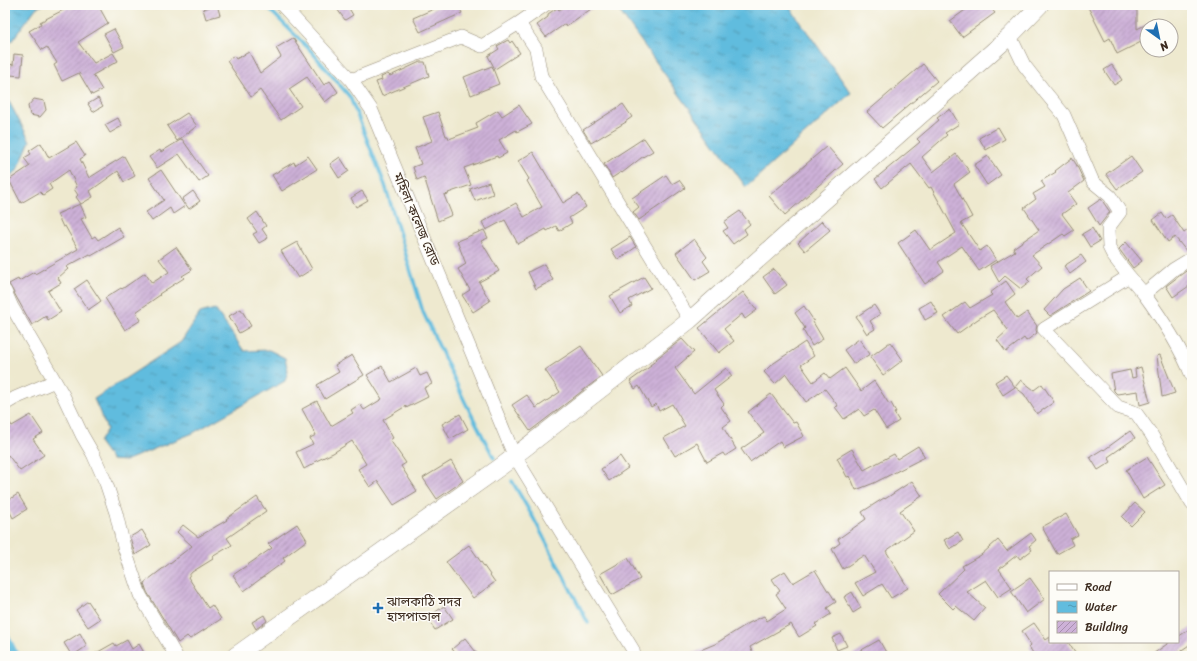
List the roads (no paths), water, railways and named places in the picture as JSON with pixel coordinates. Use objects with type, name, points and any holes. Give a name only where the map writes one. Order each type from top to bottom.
[{"type":"main road","points":[[235,656],[497,469],[690,320],[1010,36],[1040,5]]},
{"type":"street","name":"মহিলা কলেজ রোড","points":[[282,5],[351,80],[371,109],[514,455],[633,650],[634,656]]},
{"type":"street","points":[[351,80],[461,37],[482,46],[545,5]]},
{"type":"street","points":[[519,23],[536,49],[541,76],[690,320]]},
{"type":"street","points":[[1010,36],[1024,65],[1064,115],[1093,182],[1110,196],[1120,212],[1108,228],[1109,247],[1114,257],[1168,327],[1186,361],[1192,376]]},
{"type":"street","points":[[1144,294],[1174,269],[1192,258]]},
{"type":"street","points":[[1129,276],[1044,329],[1118,407],[1136,413],[1151,434],[1192,504]]},
{"type":"street","points":[[5,291],[12,307],[55,381],[93,454],[106,483],[116,513],[124,547],[140,595],[176,656]]},
{"type":"street","points":[[5,404],[15,398],[55,381]]},
{"type":"water","points":[[5,5],[43,5],[36,8],[5,50]]},
{"type":"water","points":[[615,5],[788,5],[851,93],[746,187]]},
{"type":"water","points":[[5,94],[30,141],[17,171],[5,179]]},
{"type":"water","points":[[215,309],[244,351],[269,350],[285,358],[288,371],[285,381],[193,433],[125,461],[112,460],[99,442],[107,429],[94,399],[181,342],[200,313]]},
{"type":"waterway","points":[[267,5],[270,10],[311,51],[350,97],[385,185],[423,312],[465,402],[494,458]]},
{"type":"waterway","points":[[512,481],[534,519],[588,623]]},
{"type":"waterway","points":[[5,639],[13,656]]},
{"type":"place","name":"ঝালকাঠি সদর হাসপাতাল","points":[[378,608]]}]
